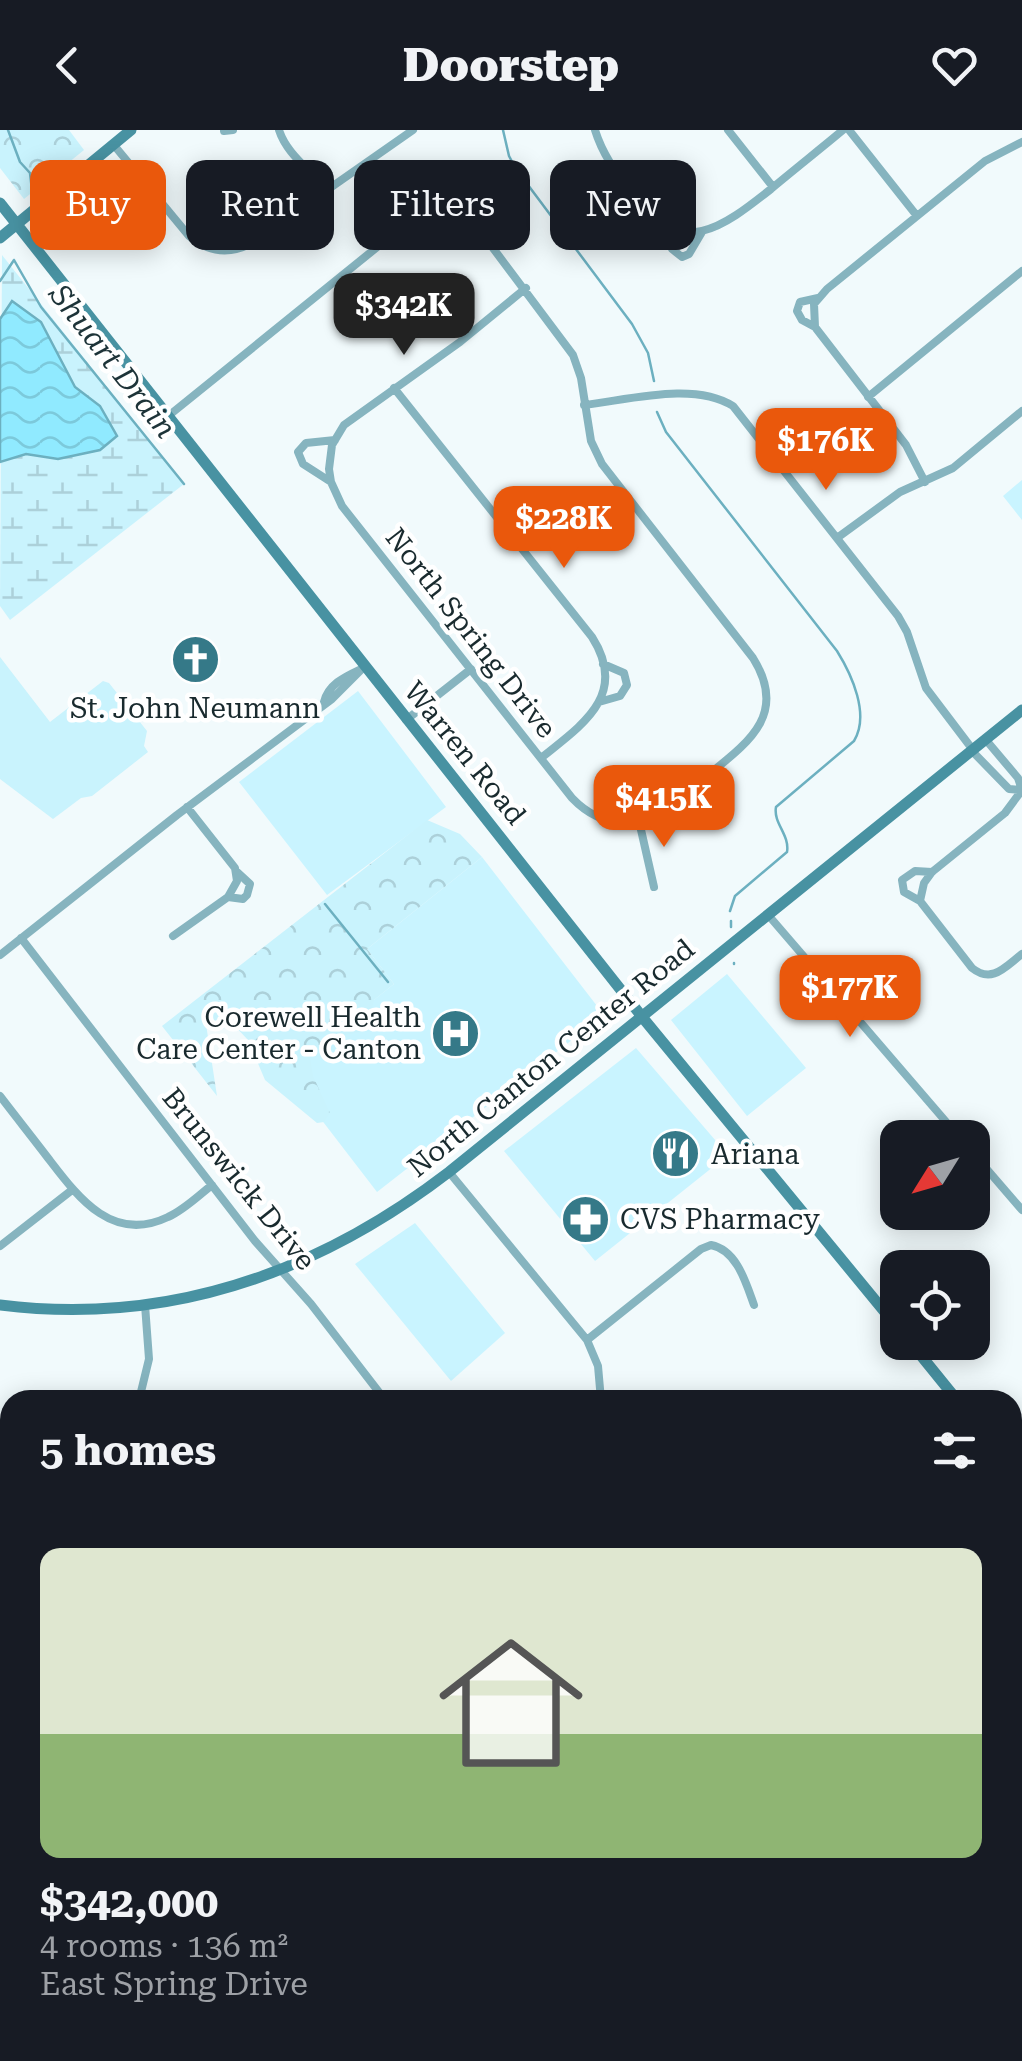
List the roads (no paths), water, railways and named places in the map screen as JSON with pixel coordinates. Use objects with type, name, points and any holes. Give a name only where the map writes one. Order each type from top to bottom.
[{"type":"main road","points":[[0,238],[132,130]]},
{"type":"main road","name":"Warren Road","points":[[0,204],[643,1018],[880,1306]]},
{"type":"main road","name":"North Canton Center Road","points":[[0,1304],[74,1310],[145,1305],[212,1293],[282,1270],[365,1231],[449,1172],[1022,710]]},
{"type":"main road","points":[[925,1360],[949,1390]]},
{"type":"street","points":[[224,131],[234,130]]},
{"type":"street","points":[[278,130],[290,152],[299,160]]},
{"type":"street","points":[[334,185],[413,130]]},
{"type":"street","points":[[595,130],[607,160]]},
{"type":"street","points":[[728,130],[774,187]]},
{"type":"street","points":[[696,232],[730,222],[846,130],[917,216]]},
{"type":"street","points":[[815,327],[812,311],[818,298],[993,155],[1022,142]]},
{"type":"street","points":[[114,144],[186,232]]},
{"type":"street","points":[[167,418],[423,210],[443,200],[460,204],[573,355],[582,378],[591,441],[602,464],[754,658],[767,687],[761,724],[745,745],[664,810],[639,822],[654,887]]},
{"type":"street","points":[[696,242],[702,232]]},
{"type":"street","points":[[868,397],[1022,271]]},
{"type":"street","points":[[334,440],[352,416],[460,342],[526,288]]},
{"type":"street","points":[[818,298],[806,299],[797,306],[802,320],[815,327],[906,445],[924,482]]},
{"type":"street","points":[[394,388],[592,637],[603,664],[605,682],[600,702],[586,722],[541,758]]},
{"type":"street","points":[[584,406],[691,393],[722,400],[739,412],[904,624],[926,688],[972,751],[1008,790],[1022,790]]},
{"type":"street","points":[[837,538],[880,504],[953,468],[1022,411]]},
{"type":"street","name":"North Spring Drive","points":[[331,482],[304,464],[298,452],[306,443],[334,440],[329,458],[331,482],[342,506],[588,812],[613,822],[639,822]]},
{"type":"street","points":[[600,702],[620,696],[627,685],[624,674],[603,664]]},
{"type":"street","points":[[0,955],[350,684],[364,668]]},
{"type":"street","points":[[406,720],[471,669]]},
{"type":"street","points":[[986,740],[1018,778],[1022,790]]},
{"type":"street","points":[[920,900],[924,883],[932,872],[1005,813],[1022,790]]},
{"type":"street","points":[[187,808],[250,884],[250,891],[242,899],[228,897]]},
{"type":"street","points":[[173,936],[228,897],[236,886],[236,871]]},
{"type":"street","points":[[932,872],[914,872],[902,880],[904,892],[920,900],[972,968],[988,976],[1022,954]]},
{"type":"street","points":[[769,916],[945,1120]]},
{"type":"street","name":"Brunswick Drive","points":[[21,938],[376,1390]]},
{"type":"street","points":[[1,1099],[72,1190],[102,1216],[138,1224],[170,1216],[212,1184]]},
{"type":"street","points":[[449,1172],[587,1340],[598,1366],[600,1390]]},
{"type":"street","points":[[990,1173],[1022,1210]]},
{"type":"street","points":[[0,1246],[72,1190]]},
{"type":"street","points":[[587,1340],[707,1246],[724,1250],[744,1274],[754,1305]]},
{"type":"street","points":[[142,1390],[150,1359],[145,1305]]},
{"type":"water","points":[[12,301],[41,322],[75,387],[100,406],[117,436],[100,450],[58,459],[26,454],[0,462],[0,319]]},
{"type":"waterway","points":[[8,130],[20,162],[30,173]]},
{"type":"waterway","points":[[503,130],[516,169],[632,324],[648,353],[654,381]]},
{"type":"waterway","name":"Shuart Drain","points":[[14,260],[41,307],[184,484]]},
{"type":"waterway","points":[[0,281],[14,260]]},
{"type":"waterway","points":[[657,412],[666,432],[837,651],[860,707],[854,741],[776,807],[787,852],[735,896],[730,911]]},
{"type":"waterway","name":"Shuart Drain","points":[[325,904],[388,982]]},
{"type":"waterway","points":[[731,921],[731,927]]},
{"type":"place","name":"St. John Neumann","points":[[195,660]]},
{"type":"place","name":"Corewell Health Care Center - Canton","points":[[456,1033]]},
{"type":"place","name":"Ariana","points":[[676,1154]]},
{"type":"place","name":"CVS Pharmacy","points":[[585,1219]]}]
